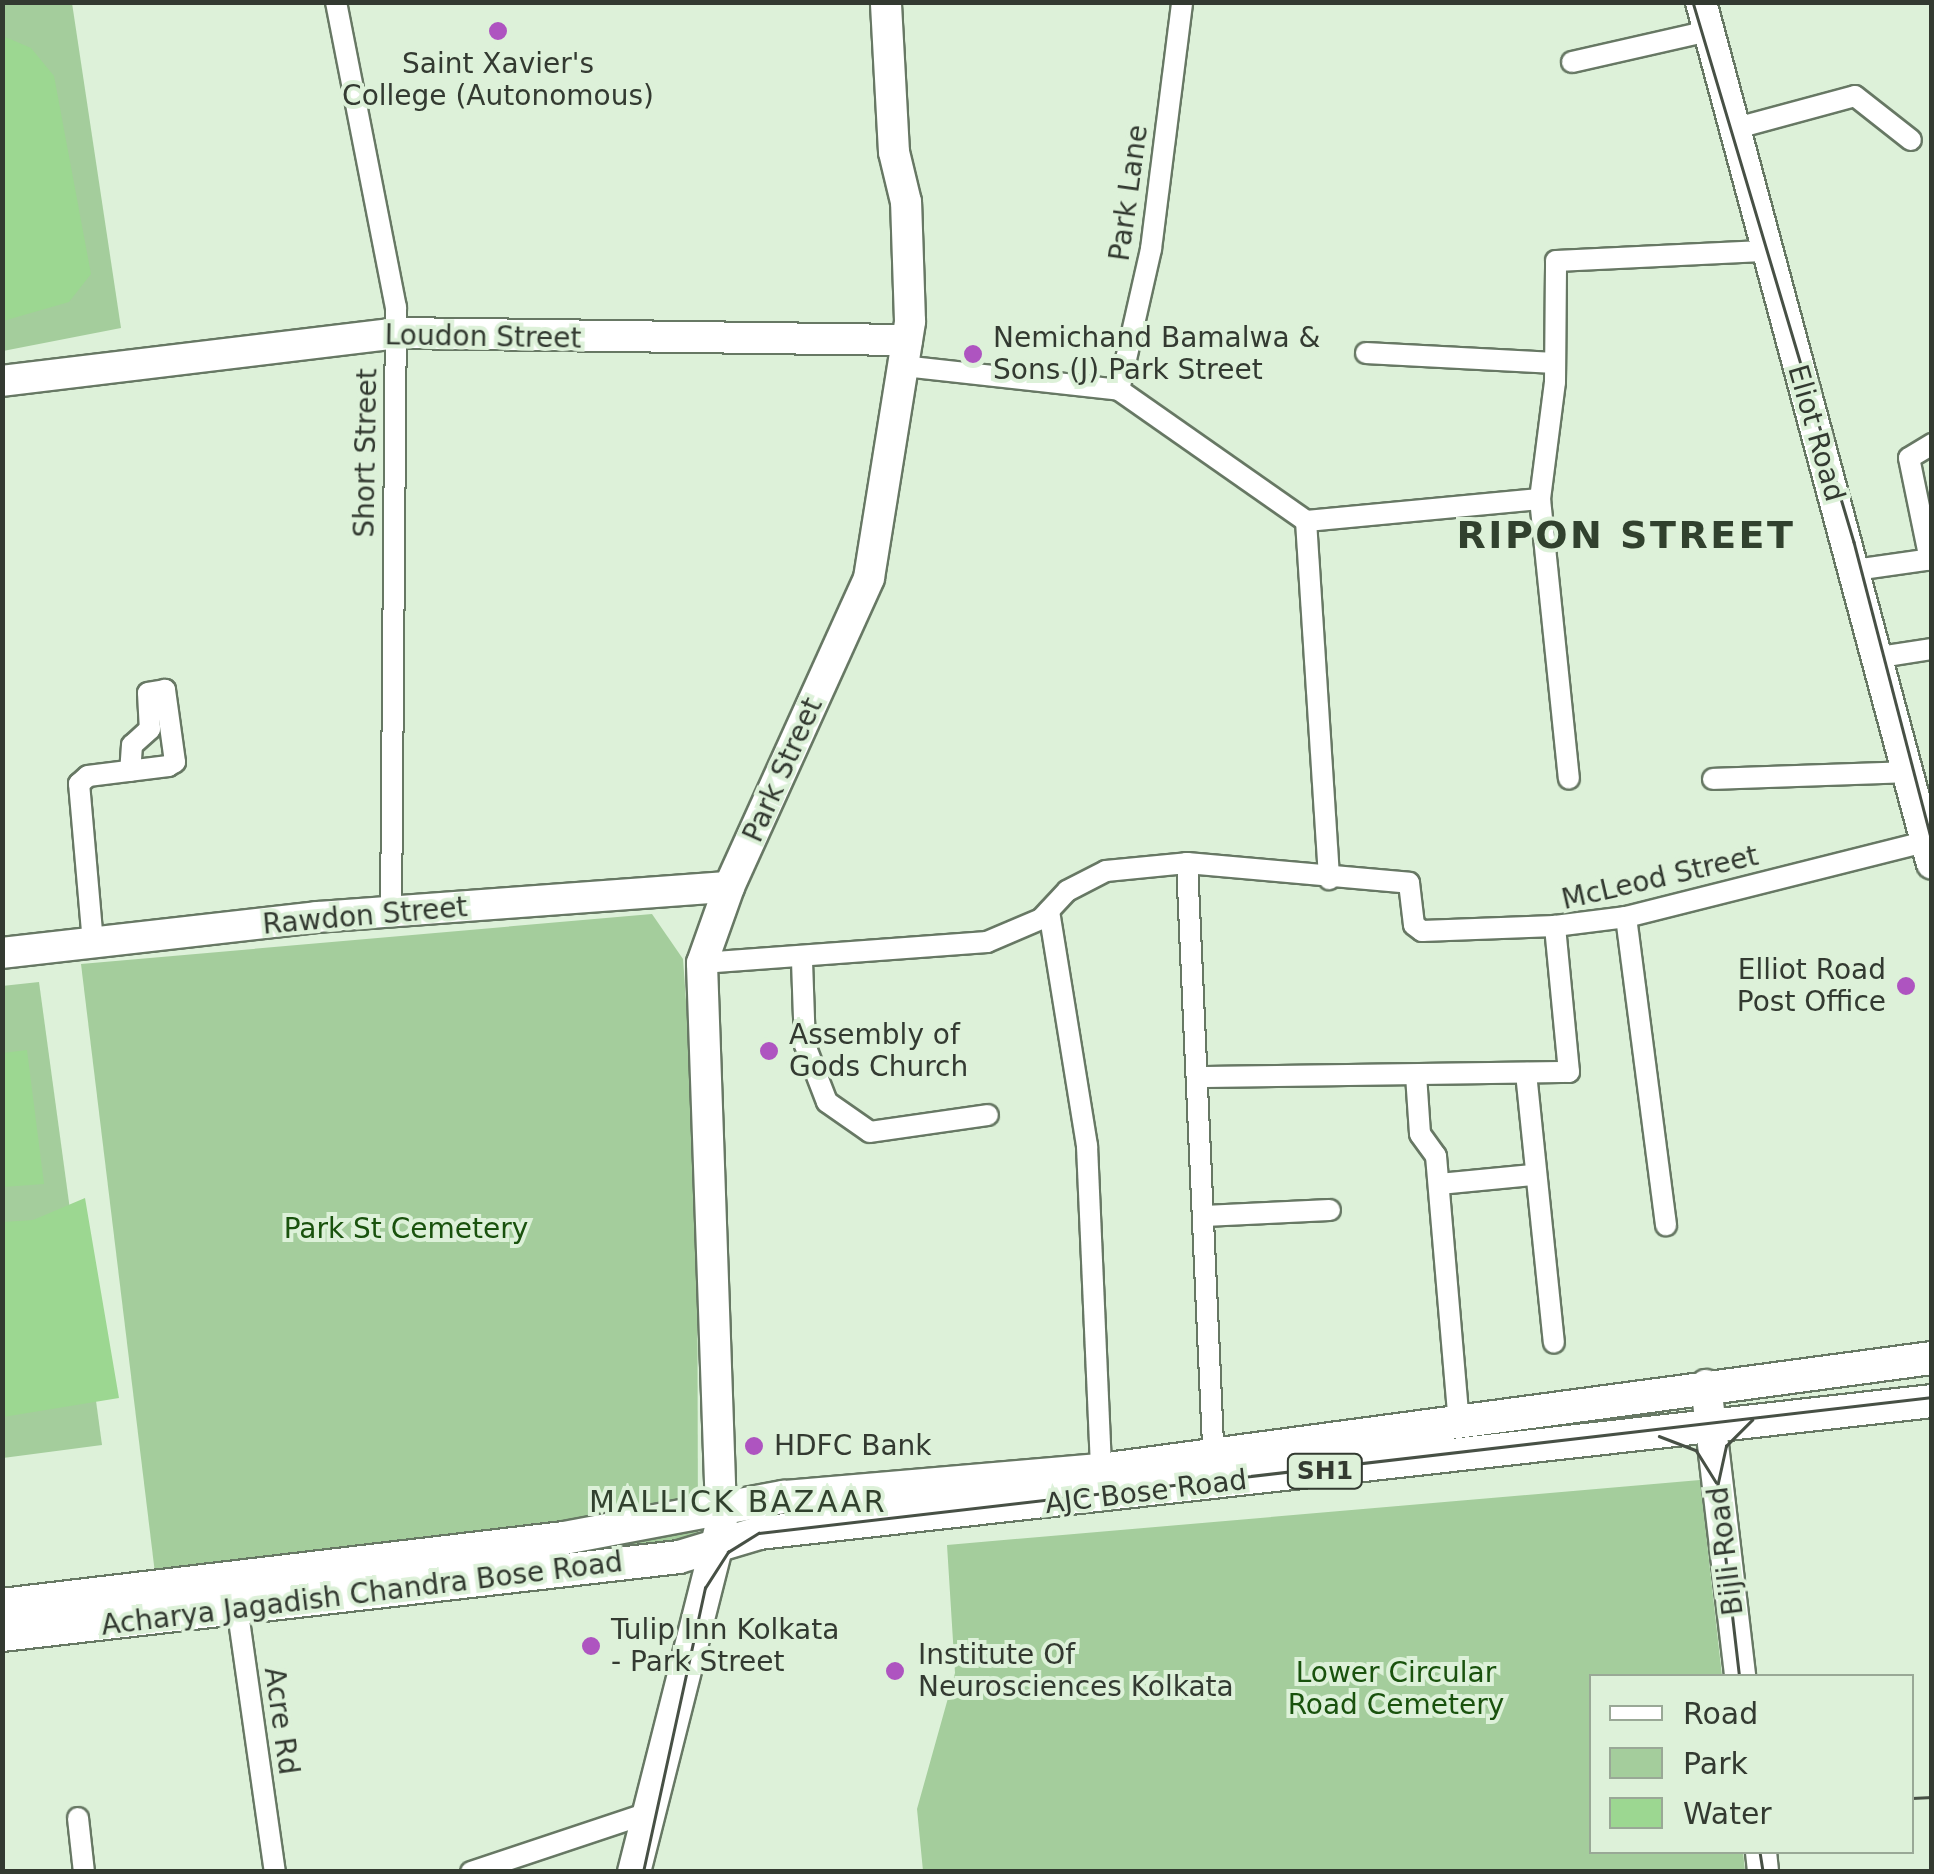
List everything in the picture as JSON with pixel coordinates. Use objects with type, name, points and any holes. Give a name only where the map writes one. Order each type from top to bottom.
[{"type":"main road","name":"Park Street","points":[[634,1872],[720,1544],[702,963],[728,887],[869,578],[905,353],[906,202],[894,152],[886,2]]},
{"type":"main road","name":"Eliot Road","points":[[1705,17],[1763,251],[1880,656],[1928,853]]},
{"type":"main road","name":"Loudon Street","points":[[2,381],[396,333],[905,353]]},
{"type":"main road","name":"Rawdon Street","points":[[2,953],[391,911],[728,887]]},
{"type":"main road","name":"Acharya Jagadish Chandra Bose Road","points":[[2,1634],[784,1497],[1100,1470],[1214,1470],[1458,1424],[1706,1385],[1932,1358]]},
{"type":"main road","name":"Bijli Road","points":[[1706,1385],[1740,1674]]},
{"type":"main road","name":"AJC Bose Road","points":[[720,1544],[759,1533],[1214,1470],[1712,1426],[1932,1400]]},
{"type":"main road","name":"Acharya Jagadish Chandra Bose Road","points":[[2,1605],[235,1594],[679,1557],[720,1544]]},
{"type":"street","name":"Short Street","points":[[336,2],[396,333],[391,911]]},
{"type":"street","name":"Park Lane","points":[[1118,390],[1151,249],[1182,2]]},
{"type":"street","points":[[1572,62],[1705,17]]},
{"type":"street","points":[[1733,129],[1855,96],[1911,140]]},
{"type":"street","points":[[1569,778],[1540,499],[1555,362],[1556,261],[1763,251]]},
{"type":"street","points":[[905,353],[1118,390],[1306,521],[1540,499]]},
{"type":"street","points":[[1366,353],[1555,362]]},
{"type":"street","points":[[1855,570],[1931,559],[1909,458],[1932,444]]},
{"type":"street","points":[[1306,521],[1329,879]]},
{"type":"street","points":[[1880,656],[1932,648]]},
{"type":"street","points":[[93,943],[80,784],[88,776],[130,771]]},
{"type":"street","points":[[1713,779],[1909,772]]},
{"type":"street","name":"McLeod Street","points":[[1198,1077],[1569,1072],[1555,926],[1626,917],[1928,853]]},
{"type":"street","points":[[1188,863],[1214,1470]]},
{"type":"street","points":[[702,963],[802,961],[987,942],[1016,933],[1049,911],[1067,891],[1106,871],[1188,863],[1329,879],[1409,883],[1414,925],[1422,930],[1555,926]]},
{"type":"street","points":[[1049,911],[1087,1146],[1100,1470]]},
{"type":"street","points":[[1626,917],[1666,1225]]},
{"type":"street","points":[[802,961],[806,1045],[828,1102],[870,1132],[988,1115]]},
{"type":"street","points":[[1526,1073],[1533,1175],[1554,1343]]},
{"type":"street","points":[[1416,1076],[1420,1134],[1433,1144],[1439,1184],[1458,1424]]},
{"type":"street","points":[[1439,1184],[1533,1175]]},
{"type":"street","points":[[1204,1216],[1330,1210]]},
{"type":"street","name":"Acre Rd","points":[[235,1594],[275,1872]]},
{"type":"street","points":[[471,1872],[648,1813]]},
{"type":"street","points":[[78,1818],[84,1872]]},
{"type":"green space","points":[[3,3],[72,3],[121,328],[3,351]]},
{"type":"green space","name":"Park St Cemetery","points":[[652,914],[683,959],[697,1155],[698,1541],[158,1598],[81,964]]},
{"type":"green space","points":[[39,982],[102,1445],[3,1458],[2,986]]},
{"type":"green space","name":"Lower Circular Road Cemetery","points":[[1700,1480],[1722,1674],[1589,1674],[1589,1854],[1743,1854],[1745,1871],[923,1871],[917,1809],[955,1673],[947,1545]]},
{"type":"water","points":[[3,36],[31,48],[54,76],[91,274],[69,302],[3,321]]},
{"type":"water","points":[[27,1050],[44,1184],[3,1187],[3,1053]]},
{"type":"water","points":[[85,1198],[119,1398],[3,1417],[3,1222],[33,1220]]},
{"type":"tram line","points":[[1693,2],[1854,542],[1932,842]]},
{"type":"tram line","points":[[643,1872],[705,1588],[728,1552],[759,1533],[1932,1397]]},
{"type":"tram line","points":[[1739,1674],[1717,1487],[1726,1446],[1752,1420]]},
{"type":"tram line","points":[[1659,1436],[1696,1450],[1716,1482]]},
{"type":"tram line","points":[[1914,1798],[1932,1797]]},
{"type":"tram line","points":[[1760,1854],[1763,1872]]},
{"type":"place","name":"Saint Xavier's College (Autonomous)","points":[[498,31]]},
{"type":"place","name":"Nemichand Bamalwa & Sons (J) Park Street","points":[[973,354]]},
{"type":"place","name":"Elliot Road Post Office","points":[[1906,986]]},
{"type":"place","name":"Assembly of Gods Church","points":[[769,1051]]},
{"type":"place","name":"HDFC Bank","points":[[754,1446]]},
{"type":"place","name":"Tulip Inn Kolkata - Park Street","points":[[591,1646]]},
{"type":"place","name":"Institute Of Neurosciences Kolkata","points":[[895,1671]]},
{"type":"district","name":"RIPON STREET","points":[[1626,536]]},
{"type":"district","name":"MALLICK BAZAAR","points":[[738,1502]]}]
